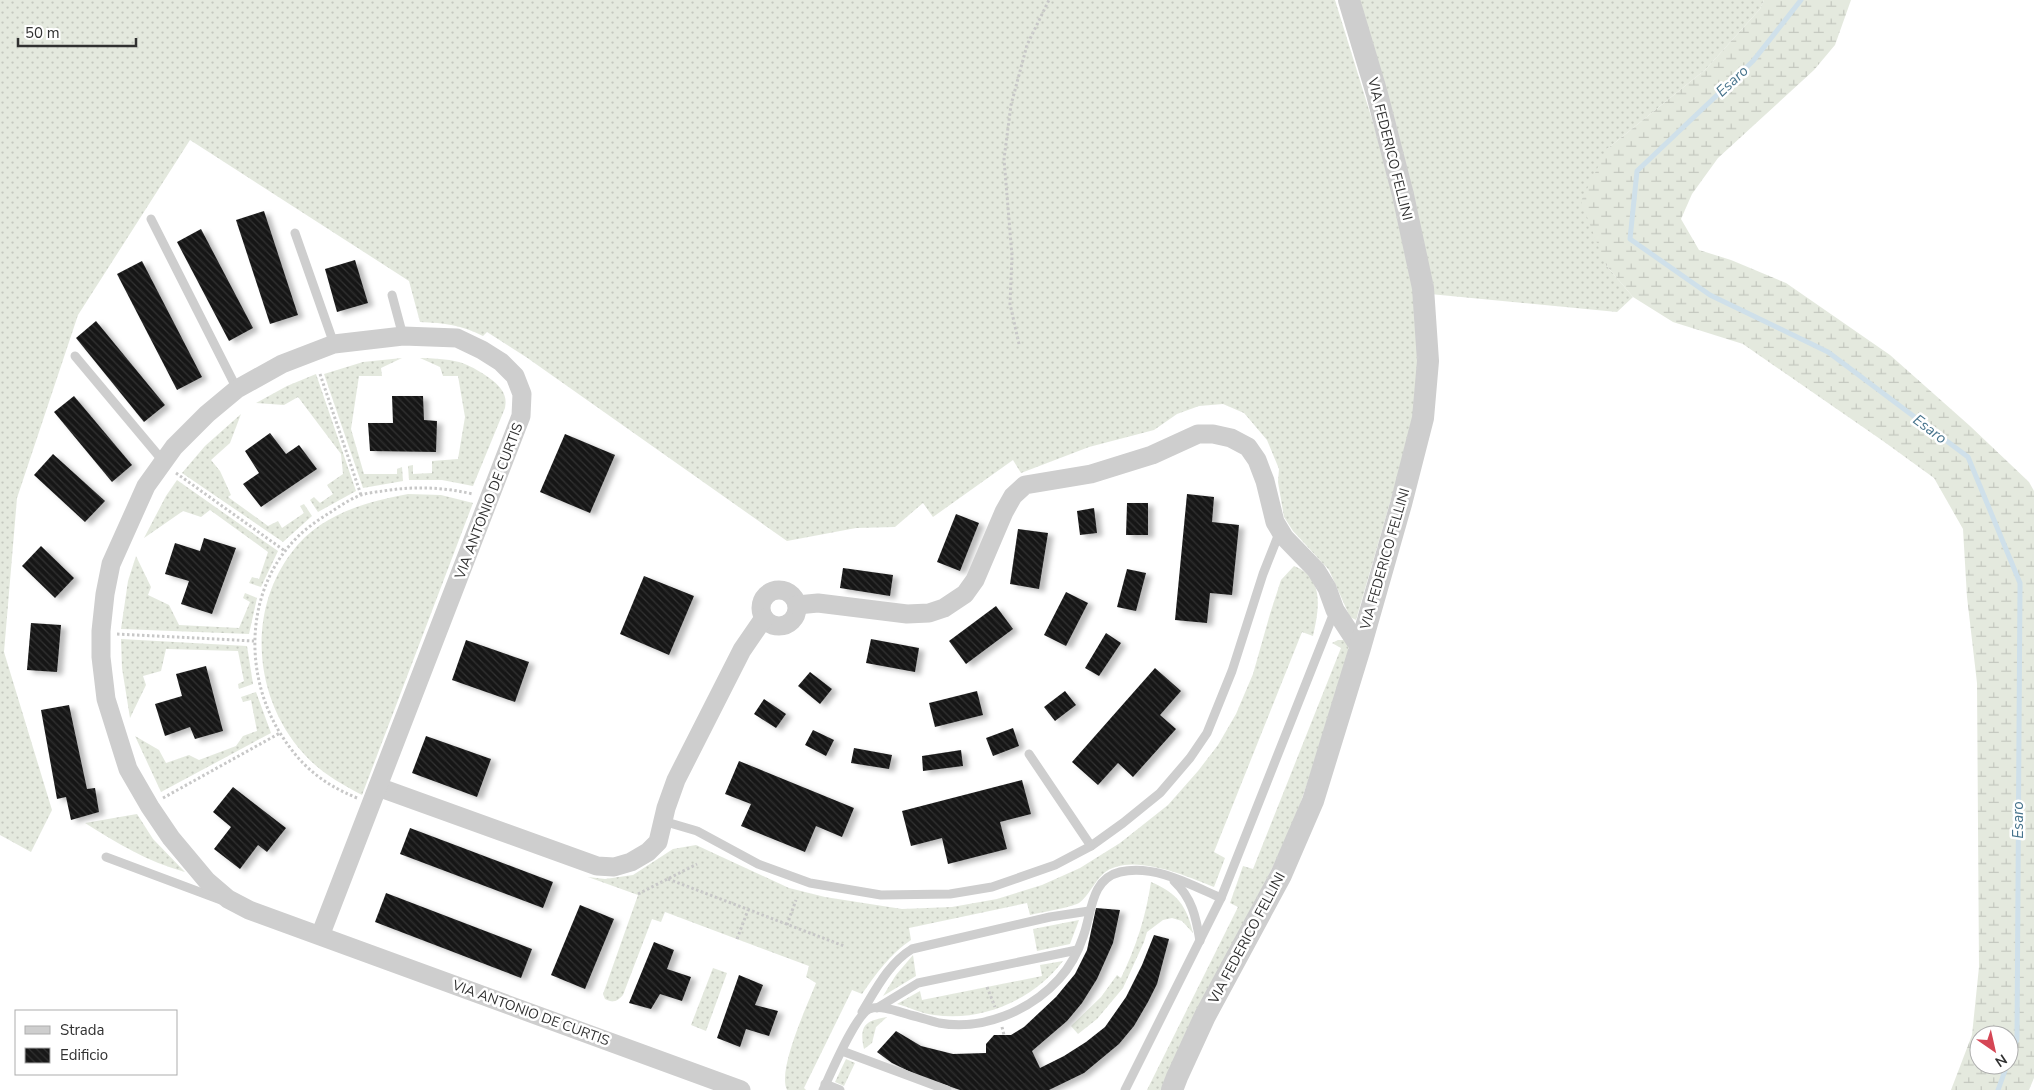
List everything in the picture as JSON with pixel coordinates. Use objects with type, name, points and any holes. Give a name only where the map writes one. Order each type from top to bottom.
[{"type":"street","name":"VIA FEDERICO FELLINI","points":[[1172,1090],[1205,1016],[1281,875],[1313,801],[1360,648],[1424,418],[1428,361],[1423,288],[1403,195],[1377,94],[1349,0]]},
{"type":"street","name":"VIA ANTONIO DE CURTIS","points":[[320,936],[521,416],[522,394],[515,376],[501,362],[457,338],[403,336],[334,344],[282,364],[237,389],[207,414],[170,467],[146,486],[111,564],[101,631],[101,657],[106,699],[128,768],[165,830],[207,881],[228,899],[249,910],[320,936],[741,1090]]},
{"type":"street","points":[[797,605],[818,603],[907,614],[929,613],[944,608],[965,594],[976,580],[1004,512],[1013,496],[1025,485],[1091,474],[1152,455],[1198,434],[1213,434],[1231,438],[1248,447],[1257,460],[1265,481],[1275,522],[1284,537],[1316,570],[1327,588],[1335,610],[1360,648]]},
{"type":"street","points":[[771,592],[787,592],[792,596],[797,605],[793,620],[784,626],[773,625],[764,618],[761,609],[762,604],[771,592]]},
{"type":"street","points":[[378,787],[597,866],[614,867],[632,862],[648,852],[658,842],[676,780],[742,650],[764,618]]},
{"type":"lane","points":[[151,219],[237,389]]},
{"type":"lane","points":[[296,232],[334,344]]},
{"type":"lane","points":[[392,295],[403,336]]},
{"type":"lane","points":[[75,356],[170,467]]},
{"type":"lane","points":[[663,821],[697,830],[758,864],[810,883],[881,895],[950,894],[992,887],[1054,865],[1091,846],[1160,793],[1190,758],[1207,733],[1232,671],[1263,574],[1280,530]]},
{"type":"lane","points":[[1125,1090],[1221,898],[1335,610]]},
{"type":"lane","points":[[1029,754],[1091,846]]},
{"type":"lane","points":[[106,857],[249,910]]},
{"type":"lane","points":[[877,1008],[940,1023],[976,1024],[1000,1018],[1031,1002],[1045,992],[1063,973],[1084,936],[1094,895],[1110,876],[1120,872],[1145,871],[1168,876],[1221,898]]},
{"type":"lane","points":[[1168,876],[1184,891],[1189,899],[1196,918],[1200,941]]},
{"type":"lane","points":[[840,1090],[824,1087],[858,1019],[893,966],[903,955],[912,949],[1089,911]]},
{"type":"lane","points":[[858,1019],[869,1010],[877,1008],[918,983],[1077,950]]},
{"type":"lane","points":[[842,1051],[947,1090]]},
{"type":"path","points":[[1020,344],[1010,304],[1012,256],[1004,159],[1011,105],[1027,45],[1049,0]]},
{"type":"path","points":[[320,374],[361,495]]},
{"type":"path","points":[[170,467],[285,551]]},
{"type":"path","points":[[358,798],[340,791],[321,779],[301,762],[272,720],[265,702],[257,667],[254,641],[258,610],[264,591],[285,551],[303,532],[320,519],[361,495],[406,488],[428,487],[452,489],[473,494]]},
{"type":"path","points":[[116,634],[254,641]]},
{"type":"path","points":[[162,799],[280,733]]},
{"type":"path","points":[[638,894],[697,864]]},
{"type":"path","points":[[668,879],[844,946]]},
{"type":"path","points":[[787,924],[796,900]]},
{"type":"path","points":[[737,939],[748,910]]},
{"type":"green space","points":[[0,0],[1335,0],[1388,171],[1416,295],[1420,366],[1415,416],[1356,620],[1350,617],[1329,570],[1293,531],[1284,517],[1278,482],[1279,469],[1267,440],[1244,413],[1223,404],[1199,406],[1177,414],[1154,430],[1089,447],[1021,473],[1013,460],[933,517],[923,503],[895,527],[856,528],[787,541],[526,357],[487,332],[483,336],[453,325],[420,322],[409,281],[190,140],[78,315],[17,498],[4,652],[52,810],[31,852],[0,835]]},
{"type":"green space","points":[[1356,0],[1764,0],[1760,9],[1706,69],[1607,149],[1605,264],[1633,297],[1617,312],[1430,294]]},
{"type":"green space","points":[[1764,0],[1851,0],[1835,45],[1814,70],[1718,158],[1692,194],[1681,219],[1699,250],[1731,260],[1786,283],[1890,355],[1970,426],[2029,482],[2034,491],[2034,1078],[2029,1090],[1951,1090],[1969,1043],[1969,1075],[2019,1075],[2019,1025],[1973,1025],[1979,967],[1977,683],[1967,597],[1963,529],[1934,478],[1883,441],[1743,344],[1673,322],[1633,297],[1605,264],[1581,201],[1607,149],[1706,69],[1760,9]]},
{"type":"green space","points":[[402,358],[381,368],[382,376],[359,376],[351,429],[364,474],[397,474],[397,469],[402,467],[403,481],[363,488],[324,374],[363,362]]},
{"type":"green space","points":[[420,358],[444,359],[464,364],[490,378],[504,394],[506,400],[505,408],[473,486],[442,480],[409,480],[408,466],[413,465],[413,474],[432,473],[432,461],[458,459],[465,417],[458,376],[443,376],[440,367]]},
{"type":"green space","points":[[316,374],[356,491],[318,512],[310,500],[314,497],[320,503],[333,494],[327,485],[343,474],[341,454],[298,397],[284,405],[256,403],[287,386]]},
{"type":"green space","points":[[241,414],[230,443],[211,460],[220,471],[231,495],[228,497],[268,526],[278,521],[282,528],[304,513],[300,506],[304,504],[312,516],[283,542],[182,473],[205,446]]},
{"type":"green space","points":[[177,480],[278,551],[261,587],[249,583],[252,577],[259,579],[268,552],[210,510],[201,517],[183,511],[144,538],[166,496]]},
{"type":"green space","points":[[408,494],[441,495],[473,503],[362,795],[324,772],[304,754],[287,732],[275,708],[266,682],[262,655],[262,628],[267,601],[277,576],[292,552],[303,539],[315,528],[344,512],[376,501]]},
{"type":"green space","points":[[136,556],[151,587],[148,595],[169,605],[179,625],[239,628],[250,602],[243,598],[245,593],[257,598],[249,634],[121,629],[128,581]]},
{"type":"green space","points":[[1294,566],[1304,571],[1311,578],[1315,586],[1318,605],[1313,636],[1302,632],[1214,852],[1225,858],[1214,887],[1158,868],[1127,865],[1114,868],[1103,874],[1082,901],[1069,907],[1030,915],[1027,903],[909,928],[911,940],[890,958],[862,994],[852,990],[804,1088],[806,1090],[787,1090],[785,1081],[789,1053],[816,983],[806,977],[809,966],[665,912],[661,922],[652,919],[623,995],[615,1001],[605,999],[603,994],[638,895],[588,877],[605,879],[633,875],[673,849],[696,845],[789,888],[825,897],[902,909],[952,907],[997,899],[1042,885],[1080,868],[1120,843],[1168,805],[1218,745],[1236,714],[1253,674],[1281,580]]},
{"type":"green space","points":[[121,639],[247,646],[253,684],[239,689],[238,684],[244,681],[238,651],[166,649],[161,671],[143,676],[146,685],[130,718],[122,668]]},
{"type":"green space","points":[[1344,640],[1348,645],[1348,663],[1292,828],[1162,1090],[1147,1090],[1238,907],[1230,903],[1243,866],[1253,869],[1341,648],[1332,643]]},
{"type":"green space","points":[[256,692],[271,733],[161,792],[135,736],[159,750],[166,763],[189,755],[199,760],[236,746],[243,736],[257,731],[251,700],[243,702],[241,697]]},
{"type":"green space","points":[[137,814],[153,839],[185,872],[158,863],[121,845],[85,823]]},
{"type":"green space","points":[[1151,882],[1168,891],[1180,901],[1188,915],[1193,933],[1182,921],[1172,918],[1163,920],[1147,932],[1123,988],[1097,1019],[1078,1034],[1071,1026],[1101,997],[1117,975],[1121,978],[1140,931]]},
{"type":"green space","points":[[1079,920],[1070,944],[1037,951],[1033,929]]},
{"type":"green space","points":[[913,955],[916,976],[883,996],[896,975]]},
{"type":"green space","points":[[1063,961],[1051,975],[1022,997],[988,1011],[971,1015],[934,1015],[897,1004],[920,991],[922,1000],[1042,976],[1040,965]]},
{"type":"green space","points":[[713,968],[727,973],[706,1031],[691,1025]]},
{"type":"green space","points":[[887,1017],[876,1027],[872,1043],[864,1049],[862,1034],[865,1026],[873,1020]]},
{"type":"green space","points":[[846,1059],[855,1063],[844,1086],[835,1082]]},
{"type":"building","points":[[264,211],[298,315],[270,324],[236,220]]},
{"type":"building","points":[[201,229],[253,328],[229,341],[177,242]]},
{"type":"building","points":[[355,260],[368,303],[337,312],[325,269]]},
{"type":"building","points":[[142,261],[202,377],[177,390],[117,274]]},
{"type":"building","points":[[96,321],[165,405],[144,422],[76,338]]},
{"type":"building","points":[[74,396],[132,465],[112,482],[54,412]]},
{"type":"building","points":[[392,396],[423,396],[424,420],[437,421],[436,452],[370,451],[368,423],[393,423]]},
{"type":"building","points":[[270,433],[286,454],[299,445],[317,469],[261,507],[243,484],[259,473],[245,451]]},
{"type":"building","points":[[565,434],[615,455],[590,513],[540,492]]},
{"type":"building","points":[[53,454],[105,501],[85,522],[34,475]]},
{"type":"building","points":[[1187,494],[1214,497],[1212,522],[1239,525],[1232,595],[1210,593],[1207,623],[1175,620]]},
{"type":"building","points":[[1127,503],[1148,503],[1148,535],[1126,535]]},
{"type":"building","points":[[1094,508],[1097,533],[1080,535],[1077,511]]},
{"type":"building","points":[[956,514],[979,523],[960,571],[937,562]]},
{"type":"building","points":[[1018,529],[1048,533],[1039,589],[1010,584]]},
{"type":"building","points":[[204,538],[236,548],[212,614],[181,604],[189,581],[165,574],[175,543],[200,551]]},
{"type":"building","points":[[41,546],[74,578],[55,598],[22,566]]},
{"type":"building","points":[[843,568],[893,575],[890,596],[840,588]]},
{"type":"building","points":[[1127,569],[1146,573],[1136,611],[1117,607]]},
{"type":"building","points":[[644,576],[694,596],[669,655],[620,634]]},
{"type":"building","points":[[1066,592],[1088,603],[1066,646],[1044,635]]},
{"type":"building","points":[[996,606],[1013,629],[966,664],[949,641]]},
{"type":"building","points":[[31,623],[61,625],[57,672],[27,670]]},
{"type":"building","points":[[1106,633],[1121,643],[1099,676],[1085,668]]},
{"type":"building","points":[[871,639],[919,648],[915,672],[866,663]]},
{"type":"building","points":[[466,640],[529,662],[515,702],[452,680]]},
{"type":"building","points":[[206,666],[223,731],[195,739],[190,727],[165,736],[155,704],[182,696],[176,674]]},
{"type":"building","points":[[1155,668],[1181,691],[1160,715],[1176,729],[1133,777],[1118,763],[1098,785],[1072,762]]},
{"type":"building","points":[[810,672],[832,689],[820,704],[798,686]]},
{"type":"building","points":[[977,691],[983,715],[935,727],[929,703]]},
{"type":"building","points":[[1065,691],[1076,705],[1055,721],[1044,707]]},
{"type":"building","points":[[764,699],[786,714],[776,728],[754,714]]},
{"type":"building","points":[[69,705],[87,789],[95,788],[99,812],[71,820],[66,797],[57,799],[41,710]]},
{"type":"building","points":[[1013,728],[1019,746],[993,756],[986,738]]},
{"type":"building","points":[[813,730],[834,740],[826,756],[805,745]]},
{"type":"building","points":[[426,736],[491,759],[477,797],[412,773]]},
{"type":"building","points":[[854,748],[892,755],[889,769],[851,763]]},
{"type":"building","points":[[961,750],[963,766],[923,771],[922,756]]},
{"type":"building","points":[[739,761],[854,808],[842,837],[816,826],[805,852],[741,826],[751,804],[725,794]]},
{"type":"building","points":[[1022,780],[1031,814],[1000,822],[1007,849],[948,864],[942,838],[911,846],[902,811]]},
{"type":"building","points":[[233,787],[286,828],[267,852],[258,845],[240,869],[214,849],[231,827],[213,812]]},
{"type":"building","points":[[410,828],[553,882],[543,908],[400,854]]},
{"type":"building","points":[[386,893],[532,949],[521,978],[375,922]]},
{"type":"building","points":[[580,905],[614,919],[585,989],[551,975]]},
{"type":"building","points":[[1096,908],[1120,910],[1113,943],[1097,979],[1082,1003],[1067,1021],[1032,1051],[1040,1068],[1064,1056],[1105,1027],[1126,997],[1154,935],[1169,939],[1157,984],[1134,1026],[1119,1044],[1084,1073],[1049,1090],[960,1090],[919,1076],[892,1063],[877,1052],[896,1031],[921,1046],[953,1054],[986,1053],[986,1044],[994,1035],[1011,1035],[1024,1027],[1056,997],[1075,974],[1087,950]]},
{"type":"building","points":[[654,942],[674,950],[667,969],[691,977],[682,1001],[660,994],[651,1009],[629,1003]]},
{"type":"building","points":[[739,975],[763,985],[755,1005],[778,1011],[769,1036],[746,1029],[740,1047],[717,1038]]},
{"type":"waterway","name":"Esaro","points":[[1801,0],[1753,61],[1637,171],[1630,239],[1710,295],[1828,352],[1968,457],[2020,583],[2017,1025]]},
{"type":"waterway","name":"Esaro","points":[[1998,1090],[2003,1075]]}]
